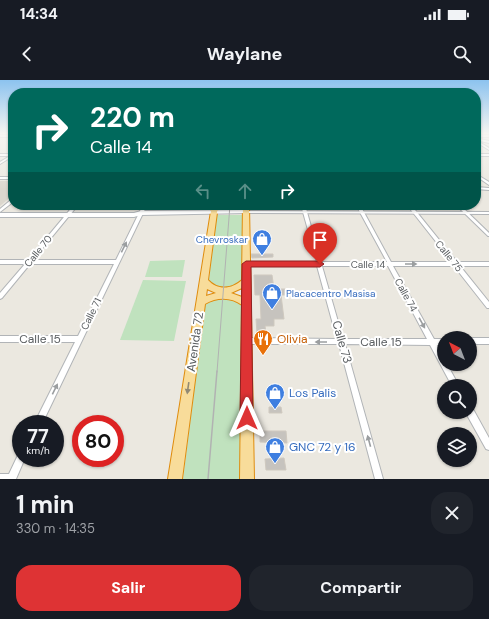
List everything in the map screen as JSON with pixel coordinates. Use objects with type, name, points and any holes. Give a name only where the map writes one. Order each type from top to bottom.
[{"type":"highway","name":"Avenida 72","points":[[175,479],[214,210]]},
{"type":"highway","points":[[246,210],[247,479]]},
{"type":"highway","points":[[204,281],[212,288],[223,291],[237,289],[246,281]]},
{"type":"highway","points":[[201,302],[211,296],[223,296],[236,297],[246,303]]},
{"type":"main road","points":[[0,211],[134,215],[141,213],[214,213],[246,210]]},
{"type":"main road","points":[[0,215],[69,213]]},
{"type":"street","points":[[482,179],[489,179]]},
{"type":"street","points":[[482,179],[489,184]]},
{"type":"street","points":[[0,211],[8,204]]},
{"type":"street","name":"Calle 70","points":[[0,297],[72,210]]},
{"type":"street","name":"Calle 71","points":[[42,415],[142,210]]},
{"type":"street","points":[[246,210],[305,210],[462,215],[467,213],[489,213]]},
{"type":"street","name":"Calle 73","points":[[305,210],[379,479]]},
{"type":"street","name":"Calle 74","points":[[360,210],[437,351]]},
{"type":"street","name":"Calle 75","points":[[412,210],[489,306]]},
{"type":"street","points":[[464,210],[489,235]]},
{"type":"street","points":[[0,262],[117,262]]},
{"type":"street","name":"Calle 14","points":[[246,264],[489,264]]},
{"type":"street","name":"Calle 15","points":[[0,339],[80,339]]},
{"type":"street","name":"Calle 15","points":[[246,341],[437,342]]},
{"type":"street","points":[[477,341],[489,341]]},
{"type":"street","points":[[474,419],[489,446]]},
{"type":"street","points":[[0,478],[11,479],[17,467]]},
{"type":"shaded area","points":[[0,181],[8,181],[8,199],[0,206]]},
{"type":"green space","points":[[215,215],[243,215],[242,279],[238,286],[221,289],[210,283],[209,279]]},
{"type":"green space","points":[[185,260],[182,277],[145,277],[150,261]]},
{"type":"green space","points":[[143,280],[186,281],[174,341],[120,340]]},
{"type":"green space","points":[[210,299],[237,299],[241,302],[240,479],[183,479],[205,303]]},
{"type":"building","name":"Chevroskar","points":[[251,254],[273,254],[273,257],[252,258]]},
{"type":"building","points":[[254,275],[272,275],[274,289],[286,289],[287,295],[281,295],[284,319],[274,319],[274,326],[265,326],[266,333],[257,333],[256,319],[261,319],[260,295],[255,295]]},
{"type":"building","name":"Los Palis","points":[[269,407],[281,407],[282,413],[269,413]]},
{"type":"building","points":[[260,431],[286,431],[287,443],[260,442]]},
{"type":"building","name":"GNC 72 y 16","points":[[284,458],[286,470],[266,470],[265,459]]},
{"type":"tram line","points":[[217,372],[230,210]]},
{"type":"tram line","points":[[208,479],[217,371]]},
{"type":"place","name":"Chevroskar","points":[[262,256]]},
{"type":"place","name":"Placacentro Masisa","points":[[272,310]]},
{"type":"place","name":"Olivia","points":[[263,356]]},
{"type":"place","name":"Los Palis","points":[[275,410]]},
{"type":"place","name":"GNC 72 y 16","points":[[275,464]]},
{"type":"route","points":[[247,418],[246,264],[320,264]]}]
